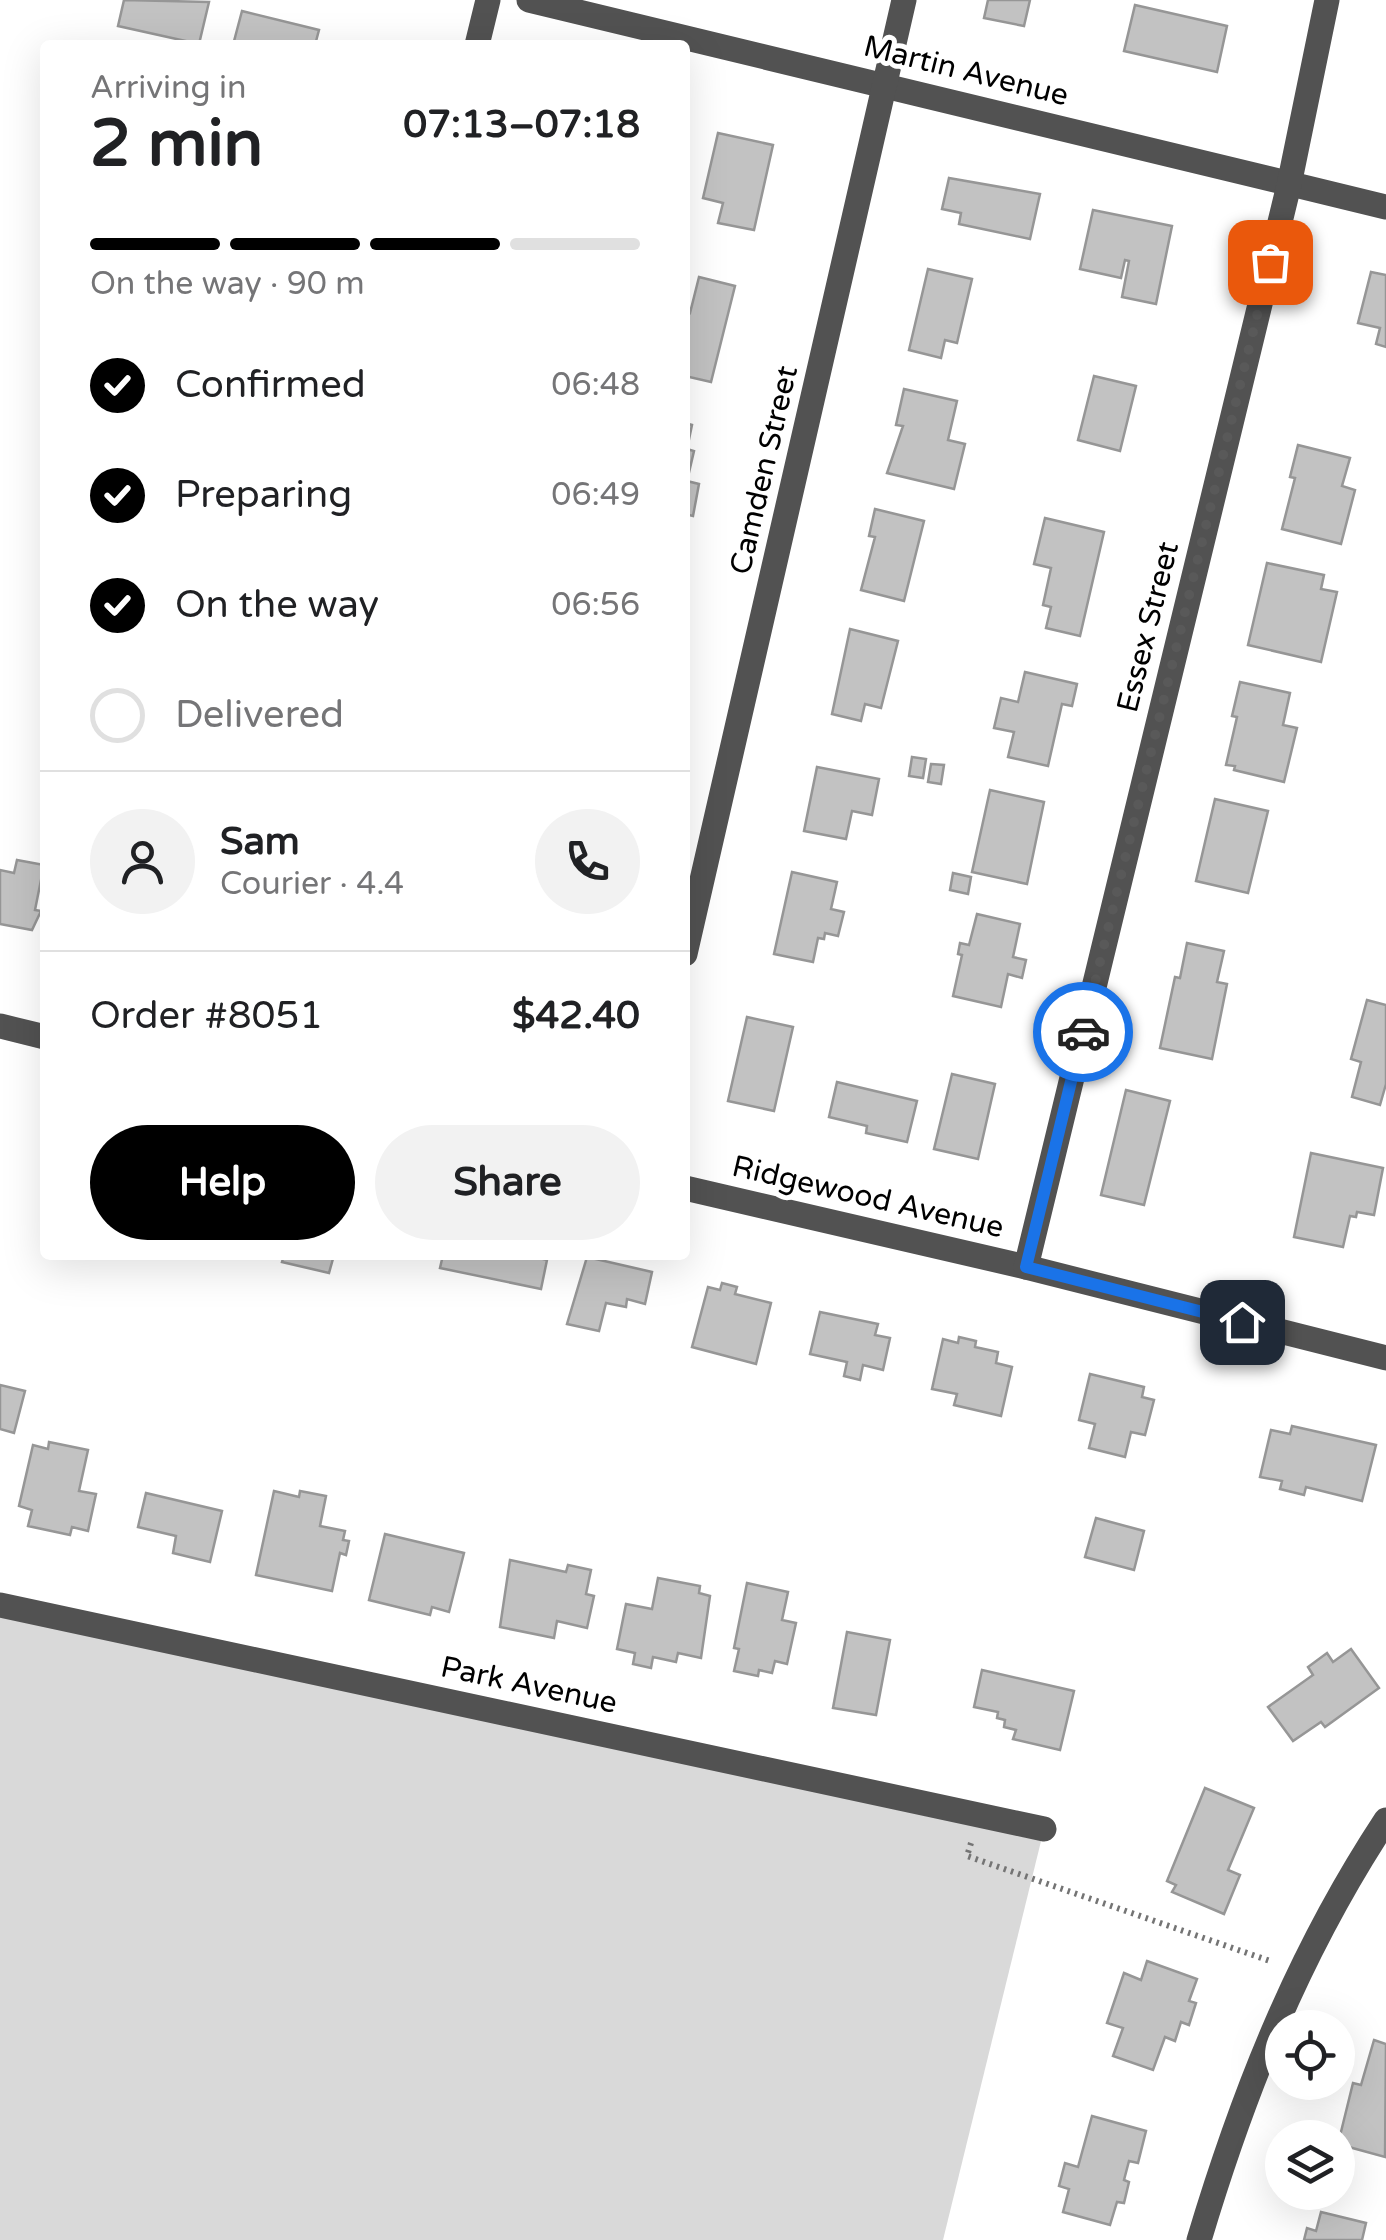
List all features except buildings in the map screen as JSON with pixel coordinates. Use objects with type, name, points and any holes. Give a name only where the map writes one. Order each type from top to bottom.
[{"type":"street","points":[[479,40],[488,0]]},
{"type":"street","name":"Martin Avenue","points":[[530,0],[1386,207]]},
{"type":"street","name":"Camden Street","points":[[690,932],[904,0]]},
{"type":"street","name":"Essex Street","points":[[1026,1267],[1289,185],[1326,0]]},
{"type":"street","points":[[0,1026],[40,1036]]},
{"type":"street","name":"Ridgewood Avenue","points":[[690,1189],[1026,1267],[1386,1358]]},
{"type":"street","name":"Park Avenue","points":[[0,1605],[1044,1829]]},
{"type":"street","points":[[1199,2240],[1223,2160],[1298,1970],[1342,1886],[1386,1820]]},
{"type":"path","points":[[980,1814],[967,1856],[1298,1970]]},
{"type":"shaded area","points":[[0,1605],[1044,1829],[943,2240],[0,2240]]},
{"type":"way so far","points":[[1083,1032],[1270,262]]},
{"type":"route","points":[[1083,1032],[1026,1267],[1242,1322]]}]
